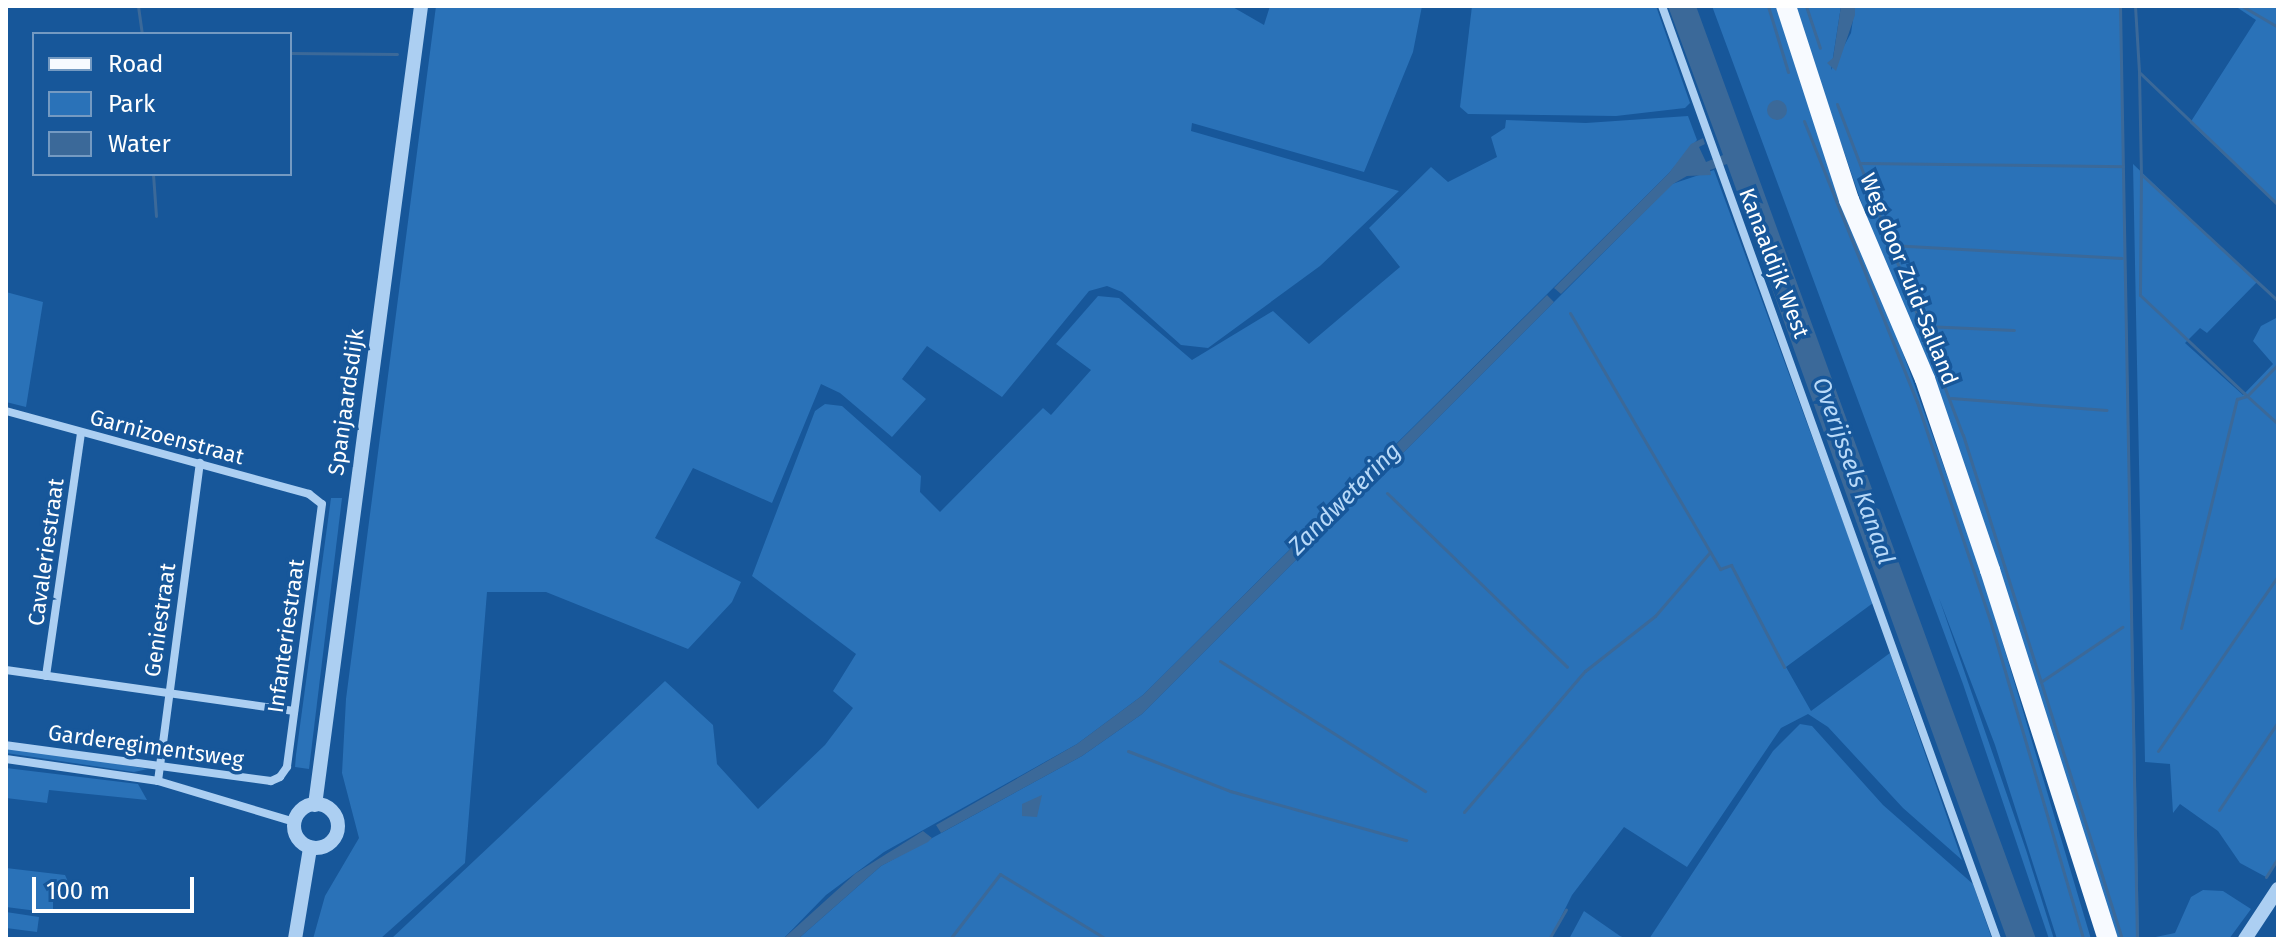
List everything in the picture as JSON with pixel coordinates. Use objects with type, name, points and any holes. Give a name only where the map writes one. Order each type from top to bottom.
[{"type":"main road","name":"Weg door Zuid-Salland","points":[[1786,6],[1849,200],[1925,379],[1990,570],[2108,939]]},
{"type":"main road","name":"Weg door Zuid-Salland","points":[[1990,570],[2029,731],[2098,939]]},
{"type":"street","name":"Spanjaardsdijk","points":[[315,805],[421,6]]},
{"type":"street","name":"Kanaaldijk West","points":[[1662,6],[1714,156],[1811,411],[1997,939]]},
{"type":"street","name":"Garnizoenstraat","points":[[6,411],[318,498]]},
{"type":"street","name":"Cavaleriestraat","points":[[46,676],[81,433]]},
{"type":"street","name":"Geniestraat","points":[[158,781],[200,463]]},
{"type":"street","name":"Infanteriestraat","points":[[280,777],[287,767],[322,504],[318,498]]},
{"type":"street","points":[[6,670],[294,711]]},
{"type":"street","name":"Garderegimentsweg","points":[[6,745],[265,781],[280,777]]},
{"type":"street","name":"Garderegimentsweg","points":[[6,759],[158,781],[295,822]]},
{"type":"street","points":[[315,805],[330,810],[338,825],[327,846],[310,848],[296,835],[295,822],[302,810],[315,805]]},
{"type":"street","points":[[295,939],[310,848]]},
{"type":"street","points":[[2245,939],[2278,889]]},
{"type":"green space","points":[[436,6],[1231,6],[1264,25],[1270,6],[1422,6],[1413,52],[1364,172],[1192,123],[1191,131],[1399,191],[1320,266],[1208,348],[1181,345],[1122,292],[1107,286],[1089,291],[1002,397],[927,346],[902,379],[926,399],[892,437],[840,393],[821,384],[772,503],[693,468],[655,538],[741,582],[732,602],[688,649],[546,592],[487,592],[465,863],[380,939],[313,939],[325,896],[359,838],[342,773],[346,699]]},
{"type":"green space","points":[[1472,6],[1656,6],[1690,103],[1685,108],[1616,116],[1468,114],[1460,107]]},
{"type":"green space","points":[[1712,6],[1778,6],[1980,567],[2091,939],[2057,939],[1995,745],[1939,598],[2026,850],[2054,939],[2049,939],[1963,684]]},
{"type":"green space","points":[[1794,6],[1841,6],[1831,70],[1851,33],[1855,6],[2121,6],[2139,939],[2114,939]]},
{"type":"green space","points":[[2235,6],[2278,6],[2278,205],[2190,123],[2256,20]]},
{"type":"green space","points":[[1688,116],[1697,140],[1669,173],[1143,695],[1077,744],[884,852],[826,895],[783,939],[391,939],[665,681],[713,725],[717,764],[758,809],[825,745],[853,708],[833,691],[856,654],[752,576],[815,411],[825,404],[842,406],[921,476],[920,492],[940,512],[1043,408],[1051,415],[1091,370],[1056,344],[1098,296],[1119,298],[1192,360],[1273,311],[1309,344],[1400,267],[1369,228],[1431,167],[1448,182],[1497,157],[1491,137],[1505,128],[1506,120],[1586,123]]},
{"type":"green space","points":[[2133,164],[2257,282],[2207,333],[2200,328],[2185,343],[2243,395],[2273,364],[2253,341],[2261,326],[2278,317],[2278,858],[2266,877],[2240,863],[2218,831],[2180,804],[2173,813],[2170,764],[2145,762]]},
{"type":"green space","points":[[1714,170],[1873,603],[1786,667],[1811,711],[1890,653],[1962,860],[1903,808],[1828,727],[1808,714],[1781,728],[1687,867],[1624,827],[1572,895],[1550,939],[798,939],[881,866],[1082,756],[1142,714],[1672,184]]},
{"type":"green space","points":[[6,292],[43,302],[26,407],[6,402]]},
{"type":"green space","points":[[331,498],[342,498],[309,769],[295,767]]},
{"type":"green space","points":[[1800,724],[1812,726],[1883,805],[1973,884],[1992,939],[1649,939],[1773,751]]},
{"type":"green space","points":[[6,748],[148,769],[134,772],[6,753]]},
{"type":"green space","points":[[6,768],[138,784],[147,800],[49,790],[47,803],[6,798]]},
{"type":"green space","points":[[6,868],[65,875],[71,888],[53,888],[53,913],[6,907]]},
{"type":"green space","points":[[2203,890],[2223,891],[2251,909],[2229,939],[2146,939],[2175,933],[2191,897]]},
{"type":"green space","points":[[1584,911],[1620,936],[1627,939],[1569,939]]},
{"type":"green space","points":[[6,912],[39,917],[37,932],[6,928]]},
{"type":"water","name":"Overijssels Kanaal","points":[[1668,6],[1696,6],[2036,939],[2007,939],[1727,164],[1710,170],[1711,175],[1687,176],[1673,184],[1561,294],[1554,288],[1669,173],[1691,144],[1703,138],[1705,144],[1699,147],[1706,162],[1723,155]]},
{"type":"water","points":[[1841,6],[1855,6],[1855,15],[1836,71],[1827,63],[1833,58]]},
{"type":"water","points":[[1777,100],[1784,103],[1787,110],[1784,117],[1777,120],[1770,117],[1767,110],[1770,103]]},
{"type":"water","name":"Zandwetering","points":[[1547,295],[1554,302],[1142,714],[1082,756],[941,833],[936,825],[1077,744],[1143,695]]},
{"type":"water","points":[[1042,795],[1037,817],[1022,816],[1022,804]]},
{"type":"water","points":[[923,831],[932,838],[928,842],[881,866],[798,939],[783,939],[856,873]]},
{"type":"waterway","points":[[138,6],[142,32]]},
{"type":"waterway","points":[[1768,6],[1788,72]]},
{"type":"waterway","points":[[1806,6],[1820,48]]},
{"type":"waterway","points":[[2120,6],[2137,939]]},
{"type":"waterway","points":[[2135,6],[2139,72],[2278,205]]},
{"type":"waterway","points":[[2242,6],[2278,27]]},
{"type":"waterway","points":[[292,53],[397,54]]},
{"type":"waterway","points":[[2139,72],[2141,174],[2278,301]]},
{"type":"waterway","points":[[1837,104],[1963,435],[2122,939]]},
{"type":"waterway","points":[[1804,121],[1917,402],[1990,620],[2083,939]]},
{"type":"waterway","points":[[1860,163],[2123,166]]},
{"type":"waterway","points":[[2141,174],[2140,295],[2247,396],[2278,364]]},
{"type":"waterway","points":[[153,176],[156,216]]},
{"type":"waterway","points":[[1890,245],[2122,258]]},
{"type":"waterway","points":[[1570,313],[1720,569],[1731,565],[1784,667]]},
{"type":"waterway","points":[[1924,326],[2014,330]]},
{"type":"waterway","points":[[2181,628],[2237,399],[2247,396],[2278,424]]},
{"type":"waterway","points":[[1951,398],[2107,410]]},
{"type":"waterway","name":"Zandwetering","points":[[1387,493],[1567,667]]},
{"type":"waterway","points":[[1464,812],[1585,671],[1655,616],[1710,552]]},
{"type":"waterway","points":[[2158,751],[2278,576]]},
{"type":"waterway","points":[[2042,681],[2122,627]]},
{"type":"waterway","points":[[1220,661],[1425,791]]},
{"type":"waterway","points":[[2219,810],[2278,722]]},
{"type":"waterway","points":[[1128,751],[1230,791],[1406,840]]},
{"type":"waterway","points":[[2266,877],[2278,858]]},
{"type":"waterway","points":[[950,939],[1000,874],[1106,939]]},
{"type":"waterway","points":[[1549,939],[1566,909]]}]
